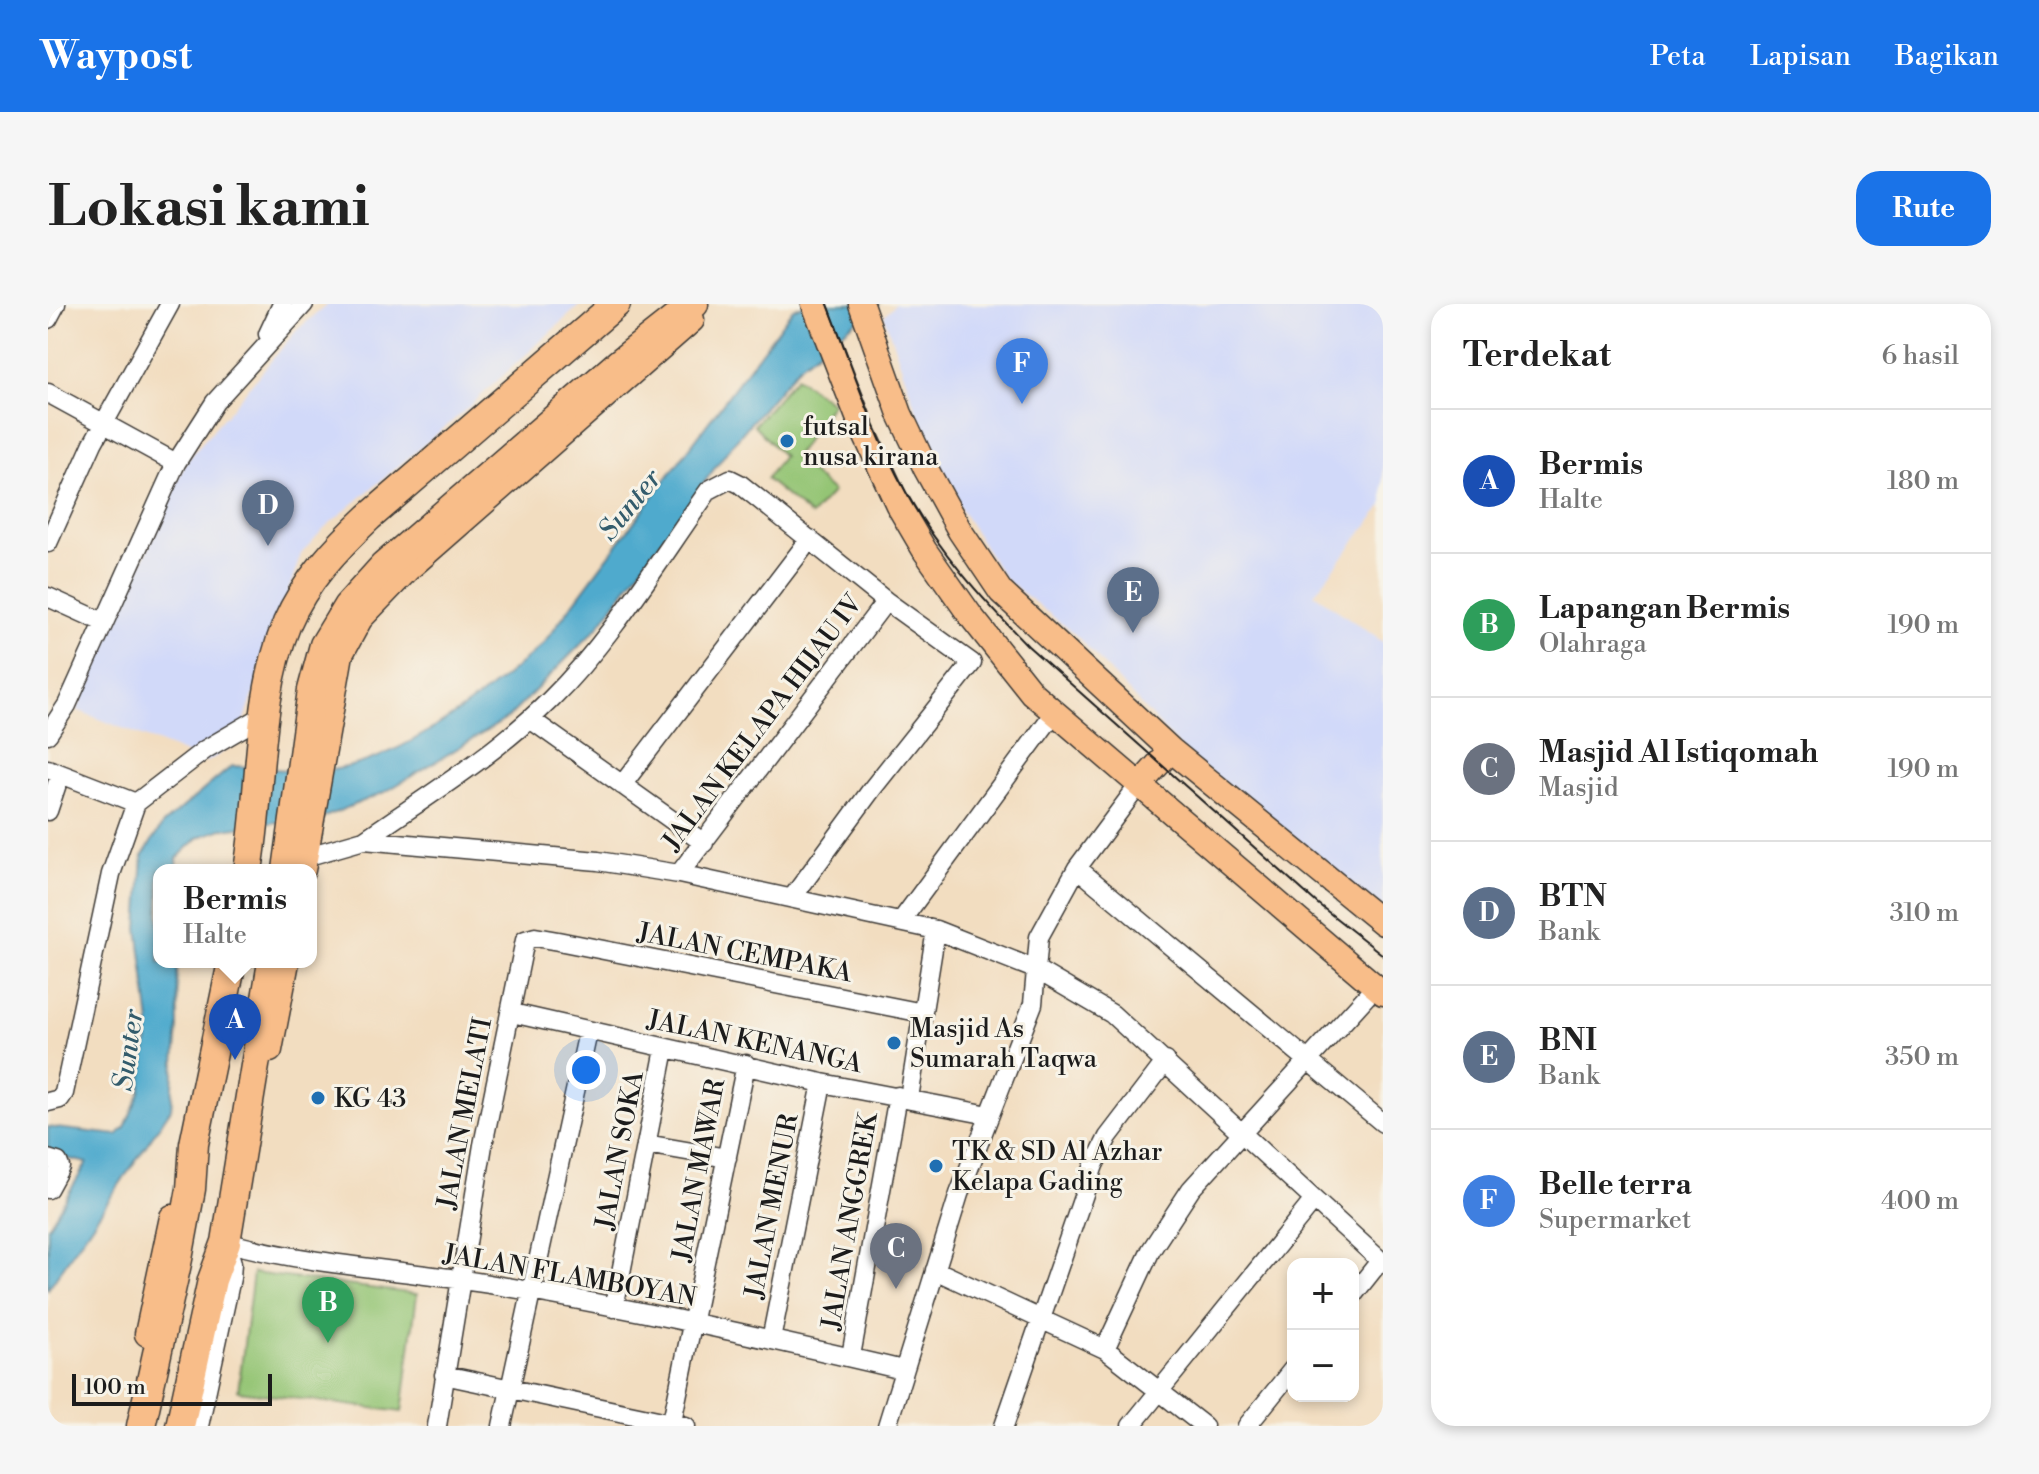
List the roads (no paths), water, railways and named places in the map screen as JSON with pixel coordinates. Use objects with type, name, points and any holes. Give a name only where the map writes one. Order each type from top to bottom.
[{"type":"highway","points":[[249,864],[266,714],[278,650],[288,620],[336,549],[616,304]]},
{"type":"highway","points":[[299,853],[312,759],[312,690],[324,645],[347,607],[384,566],[618,364],[694,304]]},
{"type":"highway","points":[[141,1426],[180,1245],[194,1144],[231,968]]},
{"type":"highway","points":[[180,1426],[212,1280],[226,1242],[271,968]]},
{"type":"main road","points":[[312,759],[341,654],[360,619],[408,569],[664,346],[707,304]]},
{"type":"main road","points":[[814,304],[880,468],[925,551],[1032,693],[1379,990]]},
{"type":"main road","points":[[861,304],[900,414],[960,531],[1001,592],[1171,750],[1383,923]]},
{"type":"main road","points":[[925,551],[930,538],[945,529],[960,531]]},
{"type":"main road","points":[[1146,789],[1171,750]]},
{"type":"main road","points":[[247,1127],[266,1069],[286,968]]},
{"type":"main road","points":[[127,1426],[179,1186],[194,1144]]},
{"type":"street","points":[[48,319],[56,304]]},
{"type":"street","points":[[48,543],[104,424],[170,304]]},
{"type":"street","points":[[268,342],[268,332],[282,304]]},
{"type":"street","points":[[48,734],[67,705],[176,463],[215,402],[304,304]]},
{"type":"street","points":[[48,393],[176,463]]},
{"type":"street","points":[[364,840],[530,719],[584,663],[709,490],[724,480],[740,484],[886,601],[972,663],[872,789],[792,898]]},
{"type":"street","points":[[622,785],[810,539]]},
{"type":"street","points":[[48,597],[103,622]]},
{"type":"street","name":"JALAN KELAPA HIJAU IV","points":[[679,874],[886,601]]},
{"type":"street","points":[[901,921],[1054,713]]},
{"type":"street","points":[[48,1102],[60,1099],[64,1093],[111,874],[136,803],[206,749],[266,714]]},
{"type":"street","points":[[530,719],[704,843]]},
{"type":"street","points":[[48,811],[54,772],[136,803]]},
{"type":"street","points":[[887,1426],[935,1270],[989,1115],[1033,1004],[1039,937],[1077,868],[1146,789]]},
{"type":"street","points":[[299,853],[364,840],[598,861],[679,874],[901,921],[936,930],[1037,970],[1112,1014],[1382,1262],[1359,1288]]},
{"type":"street","points":[[1077,868],[1383,1123]]},
{"type":"street","name":"JALAN ANGGREK","points":[[851,1356],[923,1013],[936,930]]},
{"type":"street","name":"JALAN MELATI","points":[[437,1426],[459,1279],[512,1013],[522,944],[535,937],[558,941]]},
{"type":"street","name":"JALAN CEMPAKA","points":[[558,941],[923,1013]]},
{"type":"street","points":[[1105,1349],[1171,1217],[1202,1176],[1308,1061],[1379,990]]},
{"type":"street","name":"JALAN KENANGA","points":[[512,1013],[822,1083],[989,1115]]},
{"type":"street","points":[[502,1426],[588,1032]]},
{"type":"street","name":"JALAN SOKA","points":[[614,1308],[665,1049]]},
{"type":"street","points":[[1004,1426],[1094,1165],[1108,1137],[1166,1061]]},
{"type":"street","name":"JALAN MAWAR","points":[[676,1425],[746,1064]]},
{"type":"street","name":"JALAN MENUR","points":[[771,1340],[822,1083]]},
{"type":"street","points":[[646,1144],[727,1158]]},
{"type":"street","points":[[48,1159],[58,1162],[60,1167],[48,1189]]},
{"type":"street","points":[[1131,1426],[1314,1200]]},
{"type":"street","points":[[199,1426],[231,1278],[232,1263],[226,1242]]},
{"type":"street","name":"JALAN FLAMBOYAN","points":[[226,1242],[305,1262],[459,1279],[532,1291],[851,1356],[903,1370]]},
{"type":"street","points":[[935,1270],[1041,1322],[1105,1349],[1204,1426]]},
{"type":"street","points":[[444,1375],[511,1386],[676,1425]]},
{"type":"street","points":[[1247,1426],[1287,1376]]},
{"type":"water","points":[[805,304],[878,304],[799,366],[731,446],[597,628],[508,718],[385,792],[327,816],[222,829],[199,837],[177,858],[177,864],[153,864],[153,968],[177,968],[178,1027],[171,1109],[48,1289],[48,1227],[87,1163],[48,1154],[48,1127],[117,1135],[125,1127],[140,1092],[150,1023],[138,928],[143,855],[163,824],[232,766],[312,771],[364,762],[419,737],[498,683],[542,645],[793,309]]},
{"type":"tram line","points":[[828,304],[894,470],[932,534],[978,592],[1028,646],[1318,904],[1383,955]]},
{"type":"place","name":"Belle terra","points":[[1022,404]]},
{"type":"place","name":"futsal nusa kirana","points":[[787,441]]},
{"type":"place","name":"BTN","points":[[268,546]]},
{"type":"place","name":"BNI","points":[[1133,633]]},
{"type":"place","name":"Masjid As Sumarah Taqwa","points":[[894,1043]]},
{"type":"place","name":"Bermis","points":[[235,1060]]},
{"type":"place","name":"KG 43","points":[[318,1098]]},
{"type":"place","name":"TK & SD Al Azhar Kelapa Gading","points":[[936,1166]]},
{"type":"place","name":"Masjid Al Istiqomah","points":[[896,1289]]},
{"type":"place","name":"Lapangan Bermis","points":[[328,1343]]},
{"type":"water label","name":"Sunter","points":[[629,504]]},
{"type":"water label","name":"Sunter","points":[[127,1050]]}]
